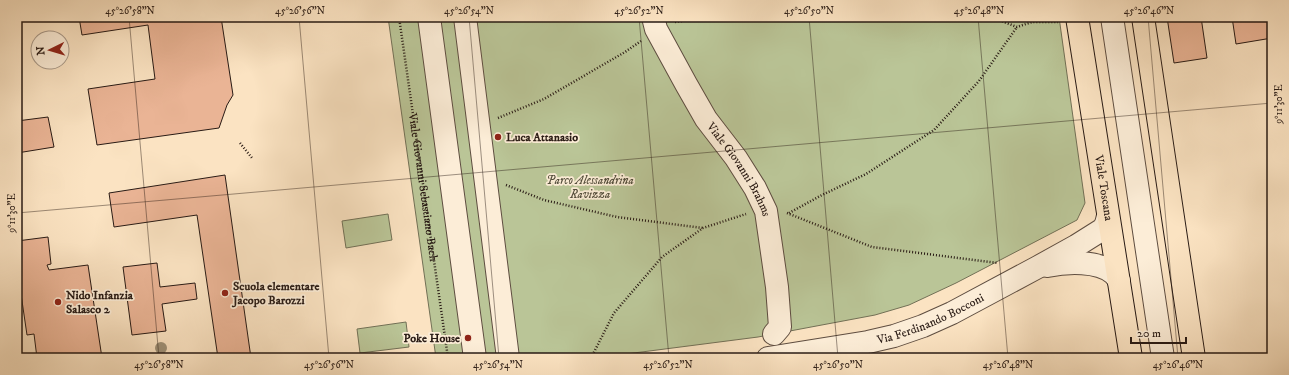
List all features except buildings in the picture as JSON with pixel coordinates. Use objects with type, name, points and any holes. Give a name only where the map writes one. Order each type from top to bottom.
[{"type":"main road","points":[[1143,17],[1194,358]]},
{"type":"main road","name":"Viale Toscana","points":[[1069,19],[1108,216],[1130,358]]},
{"type":"street","points":[[429,17],[475,358]]},
{"type":"street","points":[[465,17],[508,358]]},
{"type":"street","points":[[1112,17],[1163,358]]},
{"type":"street","name":"Viale Giovanni Brahms","points":[[655,23],[668,52],[703,113],[736,158],[755,188],[766,211],[777,287],[780,327],[774,334]]},
{"type":"street","points":[[451,181],[485,176]]},
{"type":"street","name":"Via Ferdinando Bocconi","points":[[768,358],[868,342],[894,336],[923,326],[952,313],[1038,267],[1097,233],[1106,224],[1108,216]]},
{"type":"street","name":"Via Ferdinando Bocconi","points":[[1038,267],[1059,263],[1084,263],[1106,269],[1114,274],[1119,281]]},
{"type":"path","name":"Viale Giovanni Sebastiano Bach","points":[[399,17],[448,358]]},
{"type":"path","points":[[479,127],[544,99],[625,52],[655,23],[671,23],[710,17]]},
{"type":"path","points":[[991,17],[1017,26],[1032,22],[1069,19]]},
{"type":"path","points":[[790,213],[822,195],[866,174],[934,130],[979,81],[1017,26]]},
{"type":"path","points":[[240,143],[252,158]]},
{"type":"path","points":[[485,176],[544,200],[618,217],[703,228]]},
{"type":"green space","name":"Parco Alessandrina Ravizza","points":[[388,17],[1059,17],[1085,203],[1077,220],[956,283],[909,305],[875,315],[758,337],[595,358],[436,358]]},
{"type":"green space","points":[[388,214],[392,240],[346,248],[342,221]]},
{"type":"green space","points":[[406,322],[409,347],[360,353],[357,329]]},
{"type":"place","name":"Luca Attanasio","points":[[498,137]]},
{"type":"place","name":"Scuola elementare Jacopo Barozzi","points":[[225,293]]},
{"type":"place","name":"Nido Infanzia Salasco 2","points":[[58,302]]},
{"type":"place","name":"Poke House","points":[[468,338]]}]
